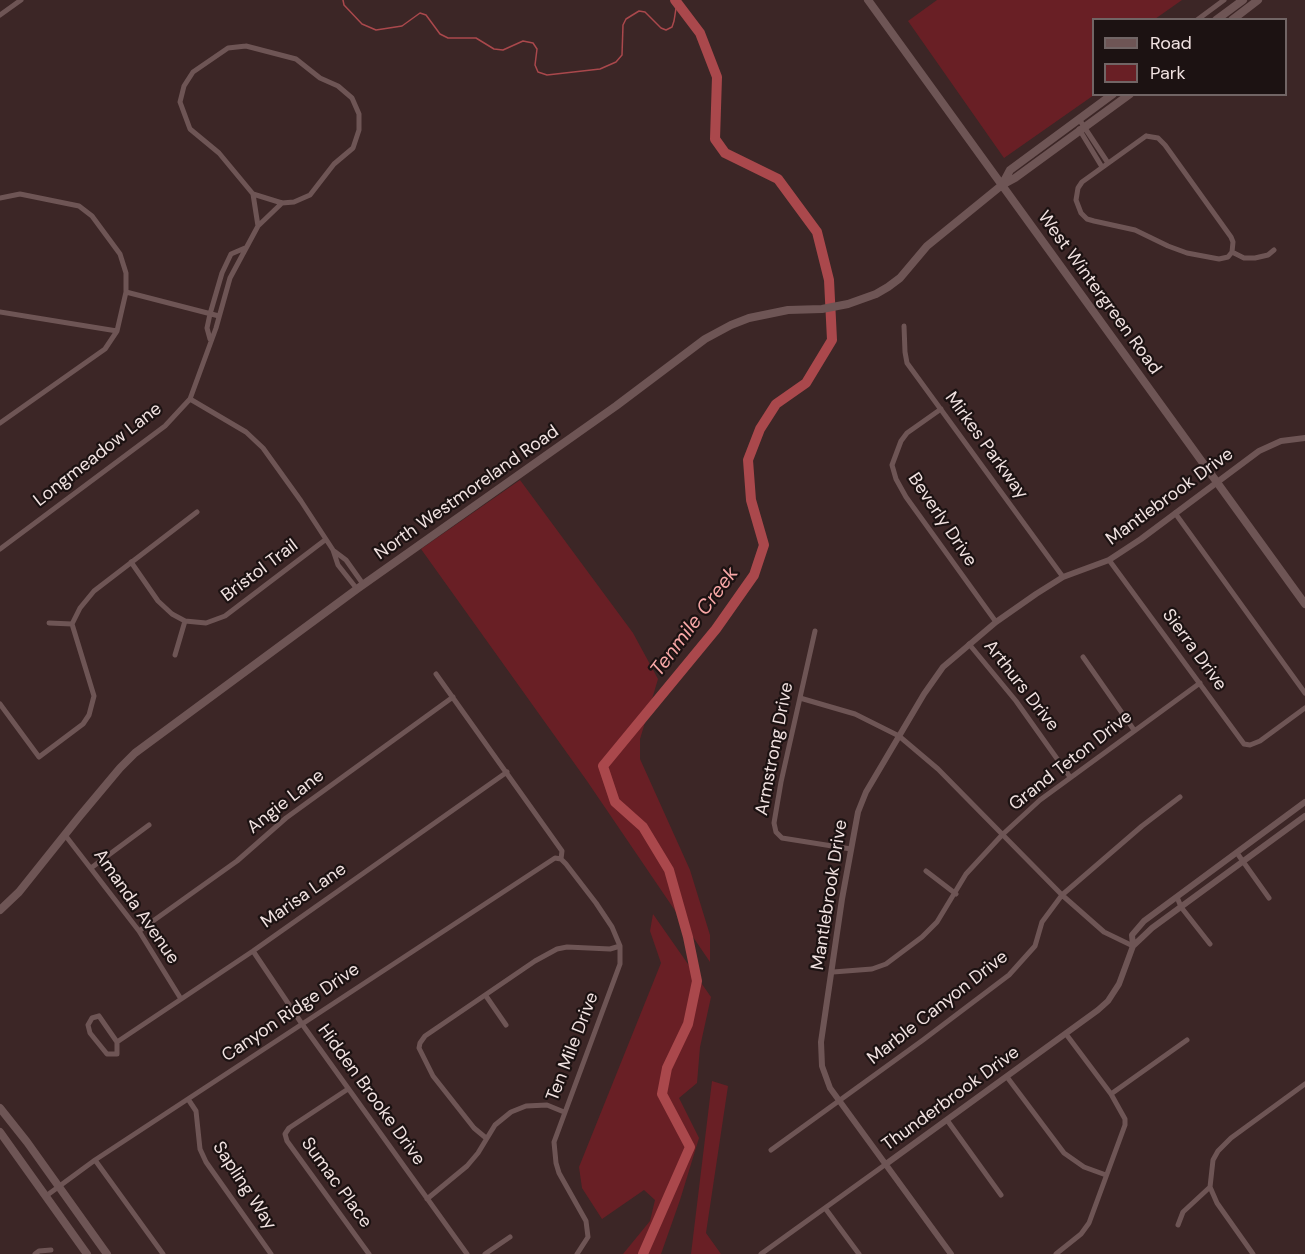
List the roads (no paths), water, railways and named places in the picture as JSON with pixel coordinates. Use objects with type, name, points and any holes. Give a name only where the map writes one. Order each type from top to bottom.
[{"type":"main road","name":"West Wintergreen Road","points":[[868,0],[1305,604]]},
{"type":"main road","points":[[1219,18],[1242,0]]},
{"type":"main road","points":[[1235,18],[1258,0]]},
{"type":"main road","name":"North Westmoreland Road","points":[[1002,185],[1010,170],[1110,96]]},
{"type":"main road","name":"North Westmoreland Road","points":[[0,910],[19,892],[120,768],[135,753],[360,586],[577,434],[705,339],[749,318],[788,310],[836,307],[876,294],[900,278],[927,246],[1002,185],[1015,178],[1127,96]]},
{"type":"main road","points":[[0,1108],[107,1254]]},
{"type":"main road","points":[[0,1132],[87,1254]]},
{"type":"street","points":[[0,15],[21,0]]},
{"type":"street","points":[[1200,18],[1224,0]]},
{"type":"street","points":[[253,194],[282,203],[294,202],[310,195],[334,164],[352,148],[359,130],[359,114],[352,98],[338,86],[320,78],[296,59],[246,46],[228,48],[193,72],[184,86],[180,102],[190,129],[219,153],[253,194],[258,226]]},
{"type":"street","points":[[1077,121],[1105,165]]},
{"type":"street","points":[[1146,136],[1158,138],[1231,237],[1232,252],[1228,257],[1219,259],[1187,253],[1136,230],[1087,219],[1077,206],[1077,192],[1082,182],[1105,165],[1146,136]]},
{"type":"street","points":[[0,198],[20,194],[79,206],[92,216],[120,254],[126,273],[126,292],[117,331],[105,349],[0,423]]},
{"type":"street","name":"Longmeadow Lane","points":[[0,549],[165,426],[190,399],[230,278],[258,226],[282,203]]},
{"type":"street","name":"Longmeadow Lane","points":[[210,339],[207,328],[226,261],[231,254],[245,248]]},
{"type":"street","points":[[1232,252],[1244,258],[1255,258],[1268,255],[1274,250]]},
{"type":"street","points":[[126,292],[219,316]]},
{"type":"street","points":[[0,312],[117,331]]},
{"type":"street","name":"Mirkes Parkway","points":[[904,326],[907,363],[1063,578]]},
{"type":"street","points":[[190,399],[246,432],[263,448],[333,550],[339,565],[360,586]]},
{"type":"street","name":"Beverly Drive","points":[[941,409],[901,441],[892,465],[896,479],[906,497],[996,622]]},
{"type":"street","name":"Mantlebrook Drive","points":[[951,1254],[830,1088],[822,1066],[821,1042],[851,849],[858,812],[866,792],[898,736],[943,667],[996,622],[1063,578],[1109,560],[1141,539],[1259,451],[1281,441],[1305,438]]},
{"type":"street","points":[[0,704],[39,757],[83,724],[90,715],[94,696],[72,624],[80,608],[94,591],[198,512]]},
{"type":"street","points":[[1175,513],[1305,693]]},
{"type":"street","name":"Bristol Trail","points":[[185,621],[206,623],[225,616],[325,540]]},
{"type":"street","name":"Sierra Drive","points":[[1109,560],[1244,744],[1250,745],[1260,741],[1305,708]]},
{"type":"street","points":[[131,562],[158,601],[172,614],[185,621],[175,655]]},
{"type":"street","points":[[49,623],[72,624]]},
{"type":"street","name":"Armstrong Drive","points":[[815,631],[774,823],[776,832],[782,838],[851,849]]},
{"type":"street","name":"Arthurs Drive","points":[[969,644],[1023,710],[1070,777]]},
{"type":"street","points":[[1083,657],[1134,730]]},
{"type":"street","points":[[436,674],[562,850],[558,858],[596,903],[612,927],[620,946],[610,950],[567,947],[557,949],[425,1036],[418,1048],[433,1076],[474,1128],[486,1138]]},
{"type":"street","name":"Grand Teton Drive","points":[[833,972],[872,969],[886,964],[922,937],[937,922],[966,874],[1002,835],[1040,800],[1200,683]]},
{"type":"street","name":"Angie Lane","points":[[139,931],[237,861],[286,818],[453,697]]},
{"type":"street","points":[[800,698],[855,714],[898,736],[938,770],[1062,895],[1104,932],[1133,946]]},
{"type":"street","name":"Marisa Lane","points":[[117,1042],[253,951],[507,772]]},
{"type":"street","name":"Marble Canyon Drive","points":[[771,1150],[1009,975],[1035,946],[1042,922],[1062,895],[1142,826],[1180,797]]},
{"type":"street","name":"Thunderbrook Drive","points":[[764,1253],[1066,1034],[1108,1001],[1119,984],[1133,946],[1132,935],[1144,921],[1305,802]]},
{"type":"street","points":[[1297,808],[1304,817]]},
{"type":"street","name":"Thunderbrook Drive","points":[[1133,946],[1152,928],[1304,817]]},
{"type":"street","points":[[91,868],[149,825]]},
{"type":"street","name":"Amanda Avenue","points":[[65,835],[139,931],[181,999]]},
{"type":"street","points":[[1237,853],[1269,898]]},
{"type":"street","name":"Canyon Ridge Drive","points":[[46,1196],[95,1160],[558,858]]},
{"type":"street","points":[[926,871],[956,894]]},
{"type":"street","points":[[1177,897],[1181,907],[1209,944]]},
{"type":"street","name":"Ten Mile Drive","points":[[577,1254],[588,1237],[586,1221],[556,1163],[554,1142],[620,964],[620,946]]},
{"type":"street","name":"Hidden Brooke Drive","points":[[253,951],[302,1024],[467,1254]]},
{"type":"street","points":[[486,996],[506,1025]]},
{"type":"street","name":"Marisa Lane","points":[[99,1016],[117,1042],[117,1054],[107,1054],[90,1033],[88,1025],[92,1018],[99,1016]]},
{"type":"street","points":[[1056,1254],[1081,1234],[1089,1223],[1125,1125],[1125,1119],[1111,1094],[1066,1034]]},
{"type":"street","points":[[1111,1094],[1187,1040]]},
{"type":"street","points":[[1007,1077],[1064,1153],[1083,1167],[1106,1175]]},
{"type":"street","points":[[1253,1254],[1217,1203],[1210,1187],[1213,1160],[1218,1151],[1231,1138],[1305,1084]]},
{"type":"street","name":"Sumac Place","points":[[348,1089],[288,1128],[285,1134],[287,1141],[369,1254]]},
{"type":"street","name":"Sapling Way","points":[[188,1099],[196,1111],[200,1149],[206,1162],[271,1254]]},
{"type":"street","points":[[427,1199],[467,1166],[495,1125],[511,1112],[526,1106],[547,1105],[564,1112]]},
{"type":"street","points":[[947,1120],[1001,1195]]},
{"type":"street","points":[[95,1160],[163,1254]]},
{"type":"street","points":[[1179,1225],[1183,1212],[1210,1187]]},
{"type":"street","points":[[825,1208],[859,1254]]},
{"type":"street","points":[[485,1254],[510,1237]]},
{"type":"street","points":[[35,1254],[39,1251],[51,1250]]},
{"type":"waterway","points":[[343,0],[344,5],[362,24],[376,30],[402,26],[420,13],[426,15],[440,34],[448,38],[476,38],[494,49],[503,50],[523,41],[533,43],[537,49],[535,65],[538,72],[547,75],[600,69],[616,62],[622,55],[623,25],[626,19],[639,11],[645,12],[666,30],[672,27],[677,2]]},
{"type":"waterway","name":"Tenmile Creek","points":[[643,1254],[690,1147],[662,1094],[667,1068],[688,1024],[697,981],[688,937],[669,870],[643,827],[615,802],[603,766],[716,629],[754,575],[764,545],[751,500],[748,460],[760,429],[776,404],[806,383],[832,340],[829,280],[817,232],[778,179],[725,153],[715,139],[717,77],[700,33],[675,0]]}]
